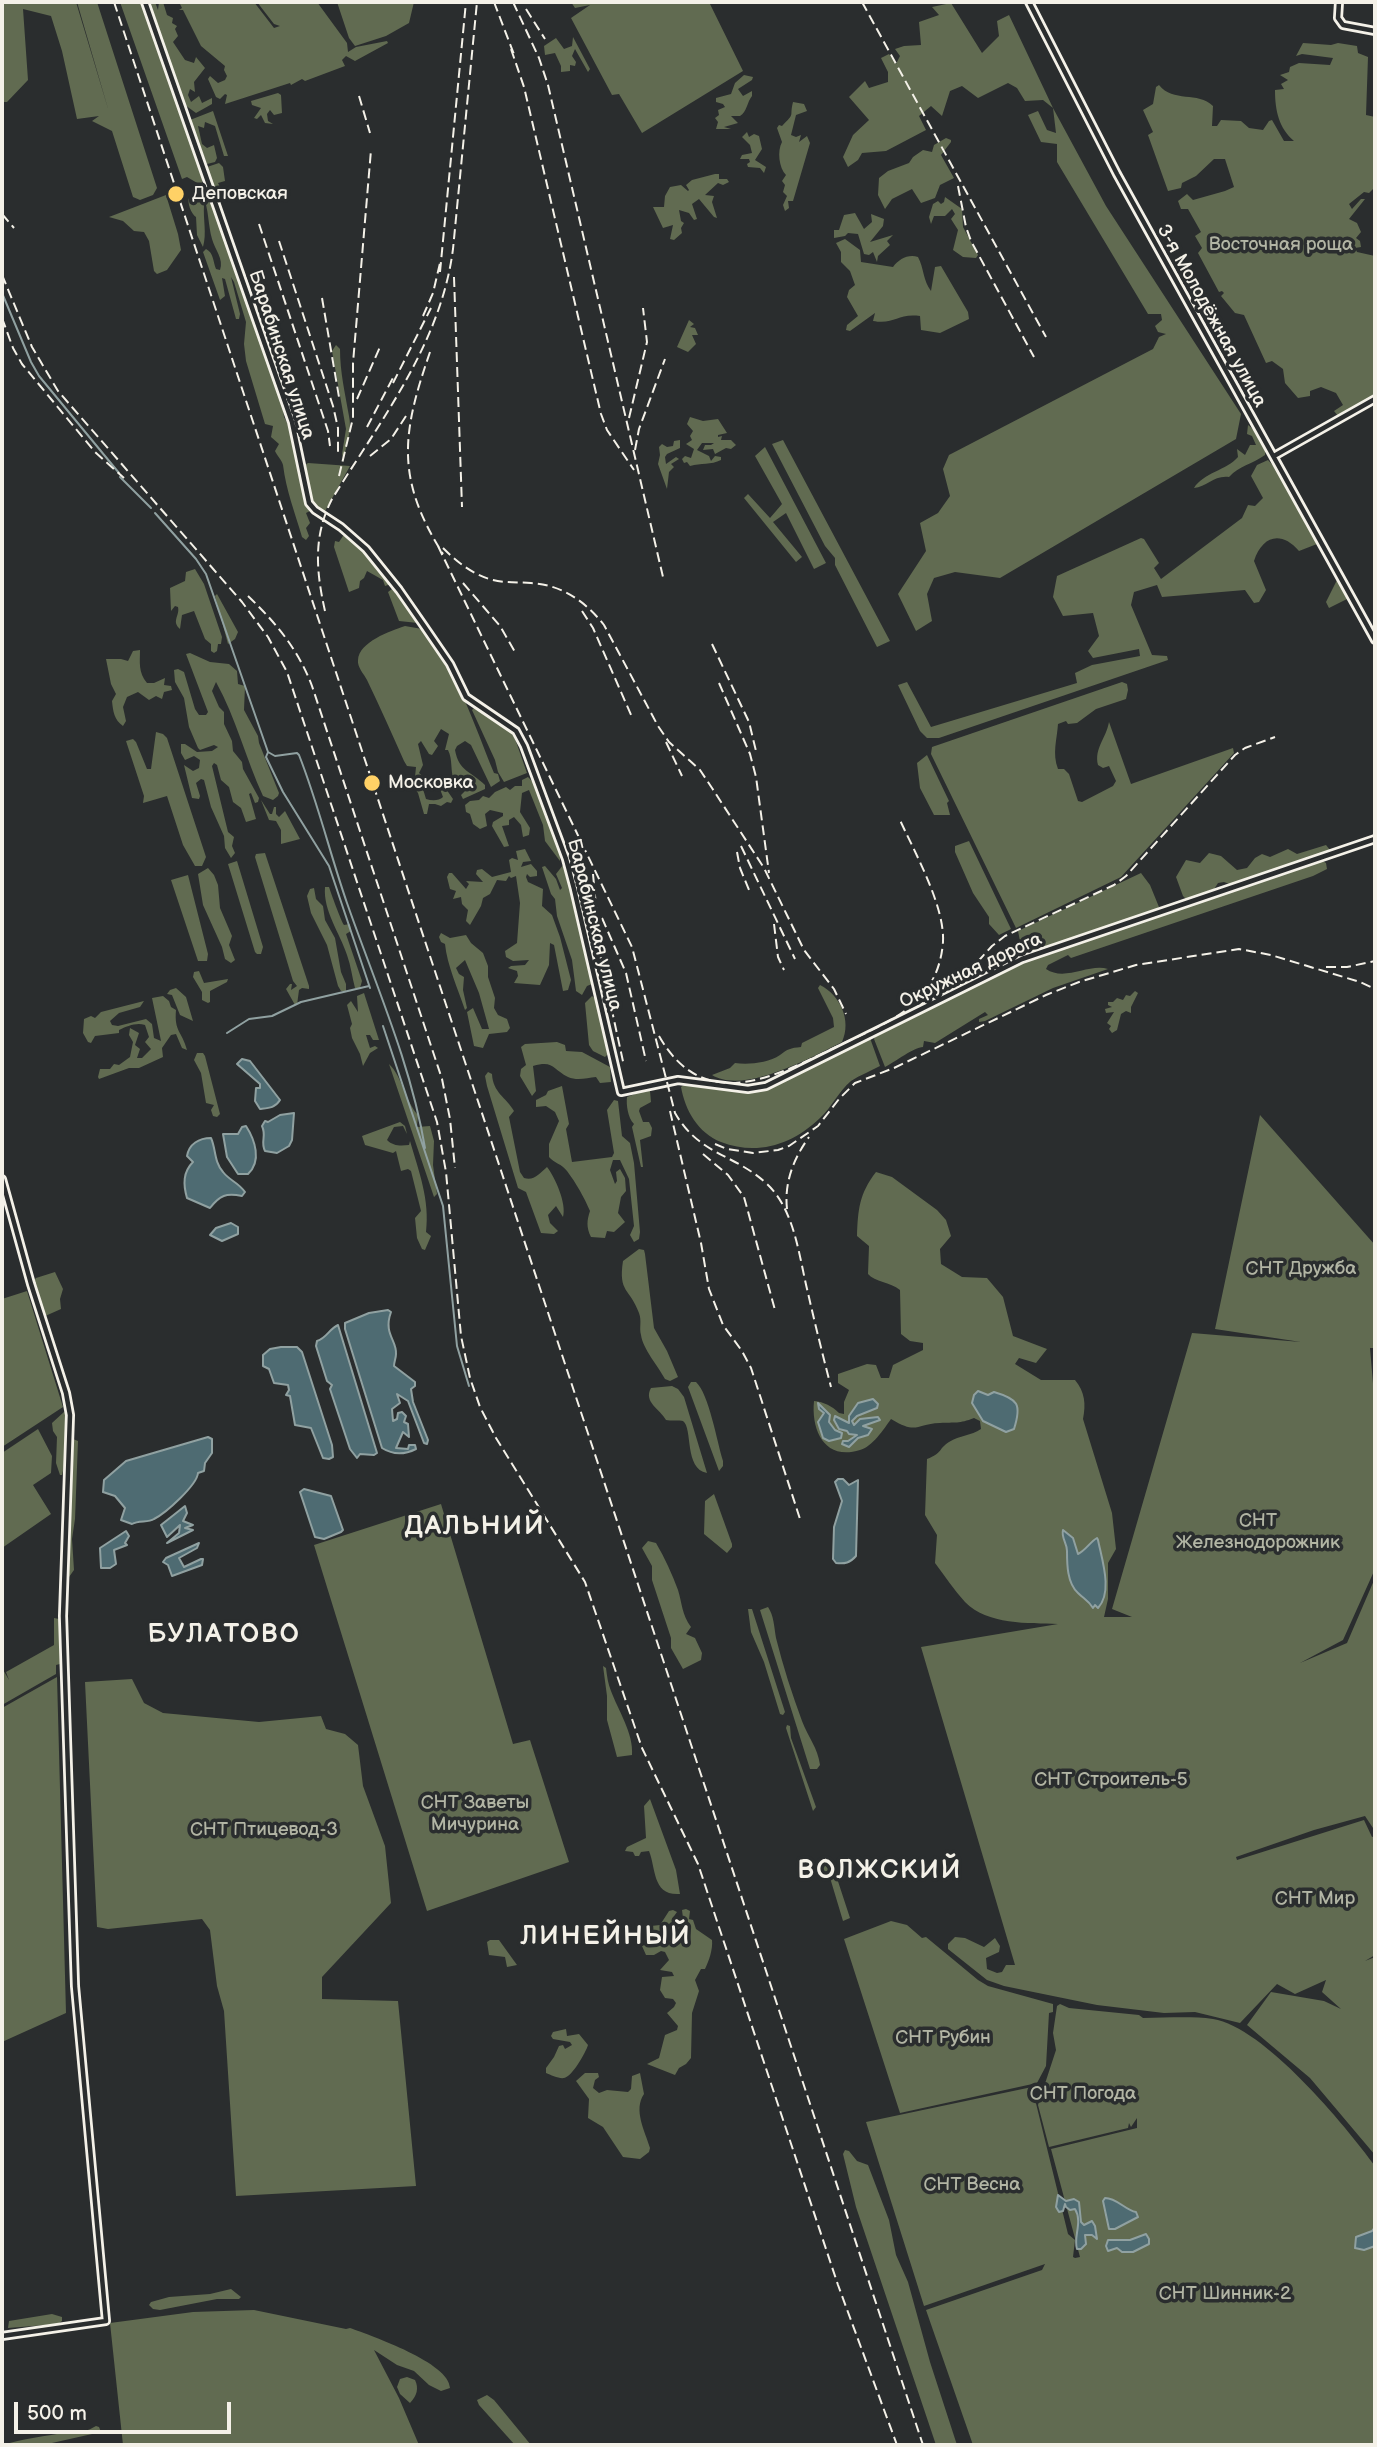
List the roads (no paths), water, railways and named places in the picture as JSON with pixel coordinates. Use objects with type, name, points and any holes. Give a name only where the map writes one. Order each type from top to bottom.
[{"type":"main road","name":"Барабинская улица","points":[[145,2],[292,422],[309,503],[366,549],[400,590],[424,625],[450,664],[466,696],[516,731],[524,746],[566,859],[621,1092]]},
{"type":"main road","name":"3-я Молодёжная улица","points":[[1029,2],[1117,174],[1375,640]]},
{"type":"main road","points":[[1339,2],[1338,18],[1343,25],[1375,31]]},
{"type":"main road","points":[[1274,456],[1375,400]]},
{"type":"main road","name":"Окружная дорога","points":[[621,1092],[678,1080],[748,1088],[766,1086],[1022,959],[1375,839]]},
{"type":"main road","points":[[2,1179],[66,1393],[70,1423],[63,1616],[76,2003],[106,2321],[2,2336]]},
{"type":"water","points":[[242,1059],[250,1061],[280,1100],[276,1105],[260,1109],[255,1101],[256,1088],[260,1088],[260,1084],[237,1064]]},
{"type":"water","points":[[294,1113],[289,1146],[277,1153],[265,1151],[262,1126],[265,1121]]},
{"type":"water","points":[[246,1126],[256,1150],[255,1163],[248,1174],[238,1174],[227,1157],[223,1134],[238,1134],[242,1127]]},
{"type":"water","points":[[211,1138],[220,1168],[245,1192],[242,1196],[224,1196],[210,1208],[187,1198],[185,1183],[187,1170],[193,1162],[187,1156],[190,1148],[202,1139]]},
{"type":"water","points":[[231,1223],[238,1227],[238,1234],[222,1241],[210,1235],[216,1228]]},
{"type":"water","points":[[388,1310],[391,1312],[389,1331],[396,1349],[394,1366],[415,1382],[411,1389],[413,1402],[428,1440],[427,1444],[424,1443],[408,1401],[397,1394],[400,1403],[392,1409],[393,1421],[397,1419],[398,1413],[402,1412],[406,1416],[404,1422],[408,1424],[409,1437],[403,1432],[396,1448],[408,1449],[409,1445],[415,1445],[416,1449],[403,1453],[382,1448],[345,1329],[345,1323],[369,1313]]},
{"type":"water","points":[[338,1325],[377,1453],[374,1455],[360,1454],[357,1458],[350,1449],[330,1389],[332,1385],[327,1381],[316,1346],[317,1341]]},
{"type":"water","points":[[297,1347],[302,1352],[332,1445],[333,1457],[329,1459],[323,1458],[311,1428],[295,1425],[290,1396],[286,1395],[288,1385],[274,1383],[269,1369],[263,1366],[263,1355],[270,1349]]},
{"type":"water","points":[[978,1391],[988,1395],[994,1392],[1013,1400],[1018,1408],[1014,1429],[1006,1432],[983,1421],[972,1403]]},
{"type":"water","points":[[873,1399],[878,1404],[877,1408],[857,1416],[852,1421],[854,1425],[860,1419],[878,1417],[880,1420],[863,1426],[872,1429],[868,1435],[858,1438],[849,1447],[842,1444],[857,1435],[839,1429],[834,1420],[835,1416],[849,1423],[849,1416],[858,1403]]},
{"type":"water","points":[[818,1403],[830,1415],[829,1422],[835,1430],[842,1433],[841,1438],[829,1441],[823,1438],[818,1422],[824,1413],[819,1409]]},
{"type":"water","points":[[208,1437],[212,1439],[212,1453],[205,1463],[204,1471],[198,1473],[180,1498],[152,1520],[132,1524],[121,1520],[125,1508],[115,1496],[103,1492],[104,1480],[126,1461]]},
{"type":"water","points":[[843,1479],[849,1485],[858,1480],[856,1556],[849,1562],[842,1563],[836,1563],[833,1559],[834,1527],[842,1501],[835,1482]]},
{"type":"water","points":[[304,1489],[331,1496],[343,1530],[341,1532],[324,1539],[315,1537],[300,1492]]},
{"type":"water","points":[[185,1506],[187,1513],[183,1521],[193,1525],[185,1528],[193,1530],[167,1543],[179,1533],[180,1525],[167,1537],[161,1525]]},
{"type":"water","points":[[1063,1530],[1073,1538],[1078,1554],[1097,1538],[1098,1540],[1106,1585],[1098,1608],[1095,1605],[1093,1608],[1074,1589],[1068,1573]]},
{"type":"water","points":[[126,1531],[129,1536],[125,1543],[127,1545],[114,1550],[116,1564],[110,1568],[101,1568],[100,1548]]},
{"type":"water","points":[[199,1543],[197,1548],[179,1558],[184,1567],[203,1559],[202,1565],[172,1576],[168,1565],[163,1562],[166,1558]]},
{"type":"water","points":[[1058,2195],[1066,2201],[1074,2199],[1079,2202],[1081,2222],[1084,2225],[1092,2221],[1097,2239],[1092,2235],[1085,2235],[1086,2244],[1077,2249],[1077,2214],[1075,2209],[1070,2210],[1065,2204],[1063,2211],[1059,2212],[1056,2207]]},
{"type":"water","points":[[1105,2198],[1136,2212],[1138,2217],[1115,2229],[1109,2229],[1103,2201]]},
{"type":"water","points":[[1375,2227],[1375,2246],[1364,2250],[1355,2248],[1356,2237],[1372,2231]]},
{"type":"water","points":[[1146,2234],[1149,2244],[1133,2252],[1122,2252],[1117,2248],[1108,2251],[1106,2246],[1108,2240],[1130,2240]]},
{"type":"waterway","points":[[2,293],[39,376],[119,473]]},
{"type":"waterway","points":[[120,477],[151,508]]},
{"type":"waterway","points":[[155,513],[206,574],[268,752],[266,757],[283,792],[329,866],[370,988]]},
{"type":"waterway","points":[[268,752],[275,756],[299,755],[347,903],[402,1055],[425,1148]]},
{"type":"waterway","points":[[227,1033],[249,1019],[272,1016],[301,1002],[369,986]]},
{"type":"waterway","points":[[383,1026],[443,1206],[457,1346],[469,1386]]},
{"type":"railway","points":[[114,2],[923,2445]]},
{"type":"railway","points":[[440,272],[466,2]]},
{"type":"railway","points":[[325,611],[318,554],[326,513],[406,380],[436,317],[446,283],[453,249],[477,2]]},
{"type":"railway","points":[[494,2],[515,57]]},
{"type":"railway","points":[[513,2],[539,58],[548,85],[663,577]]},
{"type":"railway","points":[[862,2],[1046,337]]},
{"type":"railway","points":[[526,9],[545,39]]},
{"type":"railway","points":[[511,49],[524,87],[601,414],[607,430],[634,470]]},
{"type":"railway","points":[[359,96],[370,133]]},
{"type":"railway","points":[[339,476],[353,418],[353,363],[371,150]]},
{"type":"railway","points":[[958,186],[971,241],[1034,357]]},
{"type":"railway","points":[[2,214],[14,228]]},
{"type":"railway","points":[[259,224],[328,431],[330,446]]},
{"type":"railway","points":[[279,241],[333,406],[338,428],[338,456]]},
{"type":"railway","points":[[423,316],[433,293],[440,263]]},
{"type":"railway","points":[[2,275],[32,347],[58,391],[242,602],[268,637],[287,672],[437,1122],[446,1172],[461,1336],[470,1378],[480,1407],[496,1438],[585,1582],[642,1748],[698,1864],[838,2285],[897,2445]]},
{"type":"railway","points":[[454,277],[462,507]]},
{"type":"railway","points":[[322,298],[339,397]]},
{"type":"railway","points":[[393,383],[431,308]]},
{"type":"railway","points":[[629,418],[647,342],[643,308]]},
{"type":"railway","points":[[2,318],[22,364],[95,452],[124,478]]},
{"type":"railway","points":[[357,399],[380,347]]},
{"type":"railway","points":[[430,352],[413,407],[408,455],[410,478],[417,502],[443,554]]},
{"type":"railway","points":[[635,450],[639,429],[665,359]]},
{"type":"railway","points":[[367,427],[395,374]]},
{"type":"railway","points":[[370,456],[391,439],[406,416]]},
{"type":"railway","points":[[438,546],[632,947],[675,1113],[695,1138],[743,1166],[767,1184],[784,1207],[795,1235],[831,1387]]},
{"type":"railway","points":[[443,548],[479,575],[498,581],[553,587],[572,596],[597,616],[658,726],[669,742],[700,770],[764,868],[804,950],[834,989],[846,1014]]},
{"type":"railway","points":[[463,583],[500,626],[515,652]]},
{"type":"railway","points":[[248,596],[285,637],[312,686],[442,1079],[450,1119],[455,1168]]},
{"type":"railway","points":[[582,611],[593,628],[632,717]]},
{"type":"railway","points":[[712,644],[749,722],[756,751]]},
{"type":"railway","points":[[719,683],[750,754],[756,777],[769,873]]},
{"type":"railway","points":[[918,1006],[960,981],[992,946],[1005,936],[1114,885],[1126,876],[1235,755],[1245,748],[1275,737]]},
{"type":"railway","points":[[666,742],[682,776]]},
{"type":"railway","points":[[659,1036],[677,1060],[697,1075],[718,1082],[741,1082],[765,1078],[789,1069],[873,1030],[906,1010],[931,982],[939,964],[943,942],[934,896],[899,818]]},
{"type":"railway","points":[[741,846],[795,959]]},
{"type":"railway","points":[[737,852],[749,890]]},
{"type":"railway","points":[[593,874],[601,960],[624,1066]]},
{"type":"railway","points":[[602,918],[626,973],[646,1061]]},
{"type":"railway","points":[[774,924],[778,957],[784,970]]},
{"type":"railway","points":[[715,1144],[753,1153],[789,1146],[818,1126],[855,1083],[894,1068],[1046,995],[1136,965],[1239,949],[1271,955],[1375,989]]},
{"type":"railway","points":[[1326,967],[1347,967],[1375,961]]},
{"type":"railway","points":[[670,1111],[709,1289],[723,1325],[751,1368],[801,1522]]},
{"type":"railway","points":[[787,1209],[791,1171],[809,1137]]},
{"type":"railway","points":[[703,1154],[728,1175],[744,1197],[775,1310]]},
{"type":"place","name":"Деповская","points":[[176,194]]},
{"type":"place","name":"Московка","points":[[372,783]]},
{"type":"district","name":"ДАЛЬНИЙ","points":[[475,1527]]},
{"type":"district","name":"БУЛАТОВО","points":[[224,1635]]},
{"type":"district","name":"ВОЛЖСКИЙ","points":[[880,1871]]},
{"type":"district","name":"ЛИНЕЙНЫЙ","points":[[606,1937]]},
{"type":"park label","name":"Восточная роща","points":[[1281,245]]},
{"type":"park label","name":"СНТ Дружба","points":[[1301,1269]]},
{"type":"park label","name":"СНТ Железнодорожник","points":[[1258,1532]]},
{"type":"park label","name":"СНТ Строитель-5","points":[[1111,1780]]},
{"type":"park label","name":"СНТ Заветы Мичурина","points":[[475,1814]]},
{"type":"park label","name":"СНТ Птицевод-3","points":[[264,1830]]},
{"type":"park label","name":"СНТ Мир","points":[[1315,1899]]},
{"type":"park label","name":"СНТ Рубин","points":[[943,2038]]},
{"type":"park label","name":"СНТ Погода","points":[[1083,2094]]},
{"type":"park label","name":"СНТ Весна","points":[[972,2185]]},
{"type":"park label","name":"СНТ Шинник-2","points":[[1225,2294]]}]
